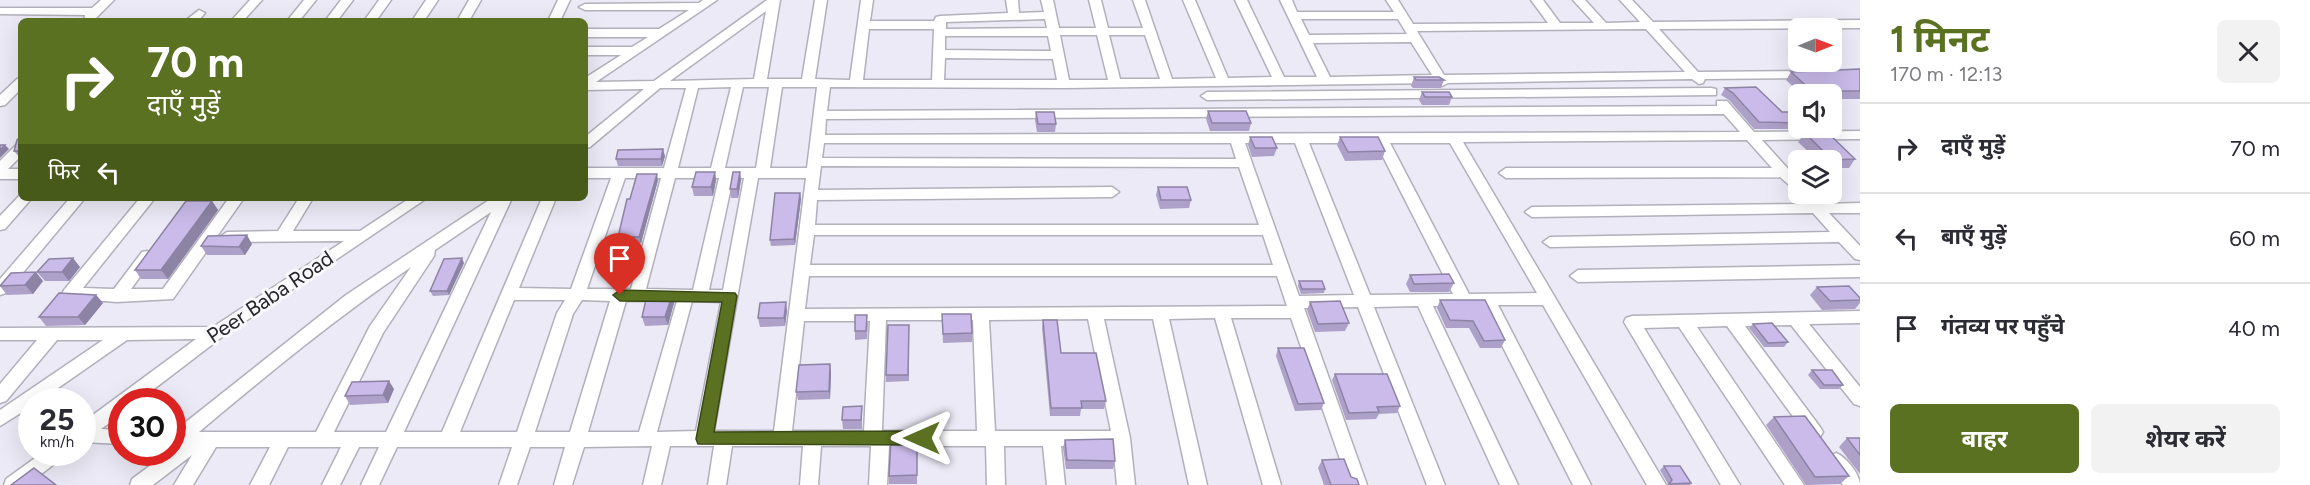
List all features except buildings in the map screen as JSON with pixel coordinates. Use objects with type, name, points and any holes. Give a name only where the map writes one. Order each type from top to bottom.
[{"type":"street","points":[[89,18],[108,0]]},
{"type":"street","points":[[240,18],[256,0]]},
{"type":"street","points":[[295,18],[310,0]]},
{"type":"street","points":[[333,18],[347,0]]},
{"type":"street","points":[[372,18],[385,0]]},
{"type":"street","points":[[420,18],[432,0]]},
{"type":"street","points":[[465,18],[475,0]]},
{"type":"street","points":[[555,18],[564,0]]},
{"type":"street","points":[[760,83],[774,0]]},
{"type":"street","points":[[588,142],[656,85],[774,0]]},
{"type":"street","points":[[808,83],[821,0]]},
{"type":"street","points":[[856,83],[867,0]]},
{"type":"street","points":[[1012,0],[1014,16]]},
{"type":"street","points":[[1047,0],[1064,84]]},
{"type":"street","points":[[1095,0],[1115,83]]},
{"type":"street","points":[[1139,0],[1167,82]]},
{"type":"street","points":[[1189,0],[1223,80]]},
{"type":"street","points":[[1241,0],[1279,79]]},
{"type":"street","points":[[1286,0],[1324,78]]},
{"type":"street","points":[[1392,0],[1477,137]]},
{"type":"street","points":[[1537,0],[1557,27]]},
{"type":"street","points":[[1580,0],[1604,27]]},
{"type":"street","points":[[1626,0],[1788,177]]},
{"type":"street","points":[[585,7],[707,3]]},
{"type":"street","points":[[588,83],[707,3]]},
{"type":"street","points":[[0,11],[96,12]]},
{"type":"street","points":[[938,83],[938,29],[939,21],[943,18],[1050,15]]},
{"type":"street","points":[[1293,15],[1402,16]]},
{"type":"street","points":[[863,24],[1054,33],[1150,31]]},
{"type":"street","points":[[1304,39],[1557,27],[1860,24]]},
{"type":"street","points":[[588,33],[662,33]]},
{"type":"street","points":[[588,51],[635,51]]},
{"type":"street","points":[[938,54],[1059,55]]},
{"type":"street","points":[[588,85],[1064,84],[1324,78],[1825,73]]},
{"type":"street","points":[[652,485],[654,439],[693,296],[722,173],[738,83]]},
{"type":"street","points":[[704,439],[730,296],[776,83]]},
{"type":"street","points":[[782,439],[824,83]]},
{"type":"street","points":[[563,485],[577,439],[629,295],[668,174],[693,84]]},
{"type":"street","points":[[0,102],[18,85]]},
{"type":"street","points":[[1207,96],[1711,92]]},
{"type":"street","points":[[820,115],[1727,110]]},
{"type":"street","points":[[817,140],[1860,135]]},
{"type":"street","points":[[1236,138],[1358,485]]},
{"type":"street","points":[[1300,138],[1436,485]]},
{"type":"street","points":[[1454,138],[1657,485]]},
{"type":"street","points":[[1380,139],[1464,300]]},
{"type":"street","points":[[0,169],[18,151]]},
{"type":"street","points":[[588,173],[757,173],[813,168],[1245,163]]},
{"type":"street","points":[[1506,173],[1784,172]]},
{"type":"street","points":[[0,174],[18,174]]},
{"type":"street","points":[[508,485],[565,313],[577,295],[619,174]]},
{"type":"street","points":[[809,195],[1112,192]]},
{"type":"street","points":[[0,225],[22,201]]},
{"type":"street","points":[[0,290],[75,201]]},
{"type":"street","points":[[146,201],[70,292],[73,295],[167,295],[235,201]]},
{"type":"street","points":[[283,235],[304,201]]},
{"type":"street","name":"Peer Baba Road","points":[[143,388],[216,333],[415,201]]},
{"type":"street","points":[[186,431],[352,299],[500,201]]},
{"type":"street","points":[[370,485],[503,201]]},
{"type":"street","points":[[448,440],[548,201]]},
{"type":"street","points":[[1813,204],[1851,241],[1860,255]]},
{"type":"street","points":[[1532,212],[1860,208]]},
{"type":"street","points":[[806,230],[1268,230]]},
{"type":"street","points":[[209,237],[362,236]]},
{"type":"street","points":[[1550,242],[1851,241]]},
{"type":"street","points":[[117,296],[157,243]]},
{"type":"street","points":[[322,439],[376,330],[435,245]]},
{"type":"street","points":[[803,271],[1282,270]]},
{"type":"street","points":[[1578,276],[1860,271]]},
{"type":"street","points":[[509,294],[730,296]]},
{"type":"street","points":[[797,315],[1221,313],[1364,301],[1549,299]]},
{"type":"street","points":[[1486,300],[1582,485]]},
{"type":"street","points":[[1423,301],[1509,485]]},
{"type":"street","points":[[1221,313],[1272,485]]},
{"type":"street","points":[[981,314],[990,438],[996,485]]},
{"type":"street","points":[[1160,314],[1198,485]]},
{"type":"street","points":[[878,315],[878,485]]},
{"type":"street","points":[[1095,315],[1121,438],[1126,485]]},
{"type":"street","points":[[1731,485],[1632,322],[1860,317]]},
{"type":"street","points":[[1795,318],[1857,392]]},
{"type":"street","points":[[1732,320],[1854,485]]},
{"type":"street","points":[[1684,321],[1795,485]]},
{"type":"street","points":[[0,334],[216,333]]},
{"type":"street","points":[[0,396],[52,334]]},
{"type":"street","points":[[0,419],[122,335]]},
{"type":"street","name":"Peer Baba Road","points":[[96,423],[108,414]]},
{"type":"street","points":[[1051,438],[1056,485]]},
{"type":"street","points":[[186,440],[1121,438]]},
{"type":"street","points":[[717,485],[724,439]]},
{"type":"street","points":[[809,485],[812,439]]},
{"type":"street","points":[[139,485],[205,440]]},
{"type":"street","points":[[183,485],[205,440]]},
{"type":"street","points":[[259,485],[283,440]]},
{"type":"street","points":[[331,485],[354,440]]},
{"type":"street","points":[[13,485],[39,466]]},
{"type":"route","points":[[620,295],[730,296],[704,439],[922,438]]}]
